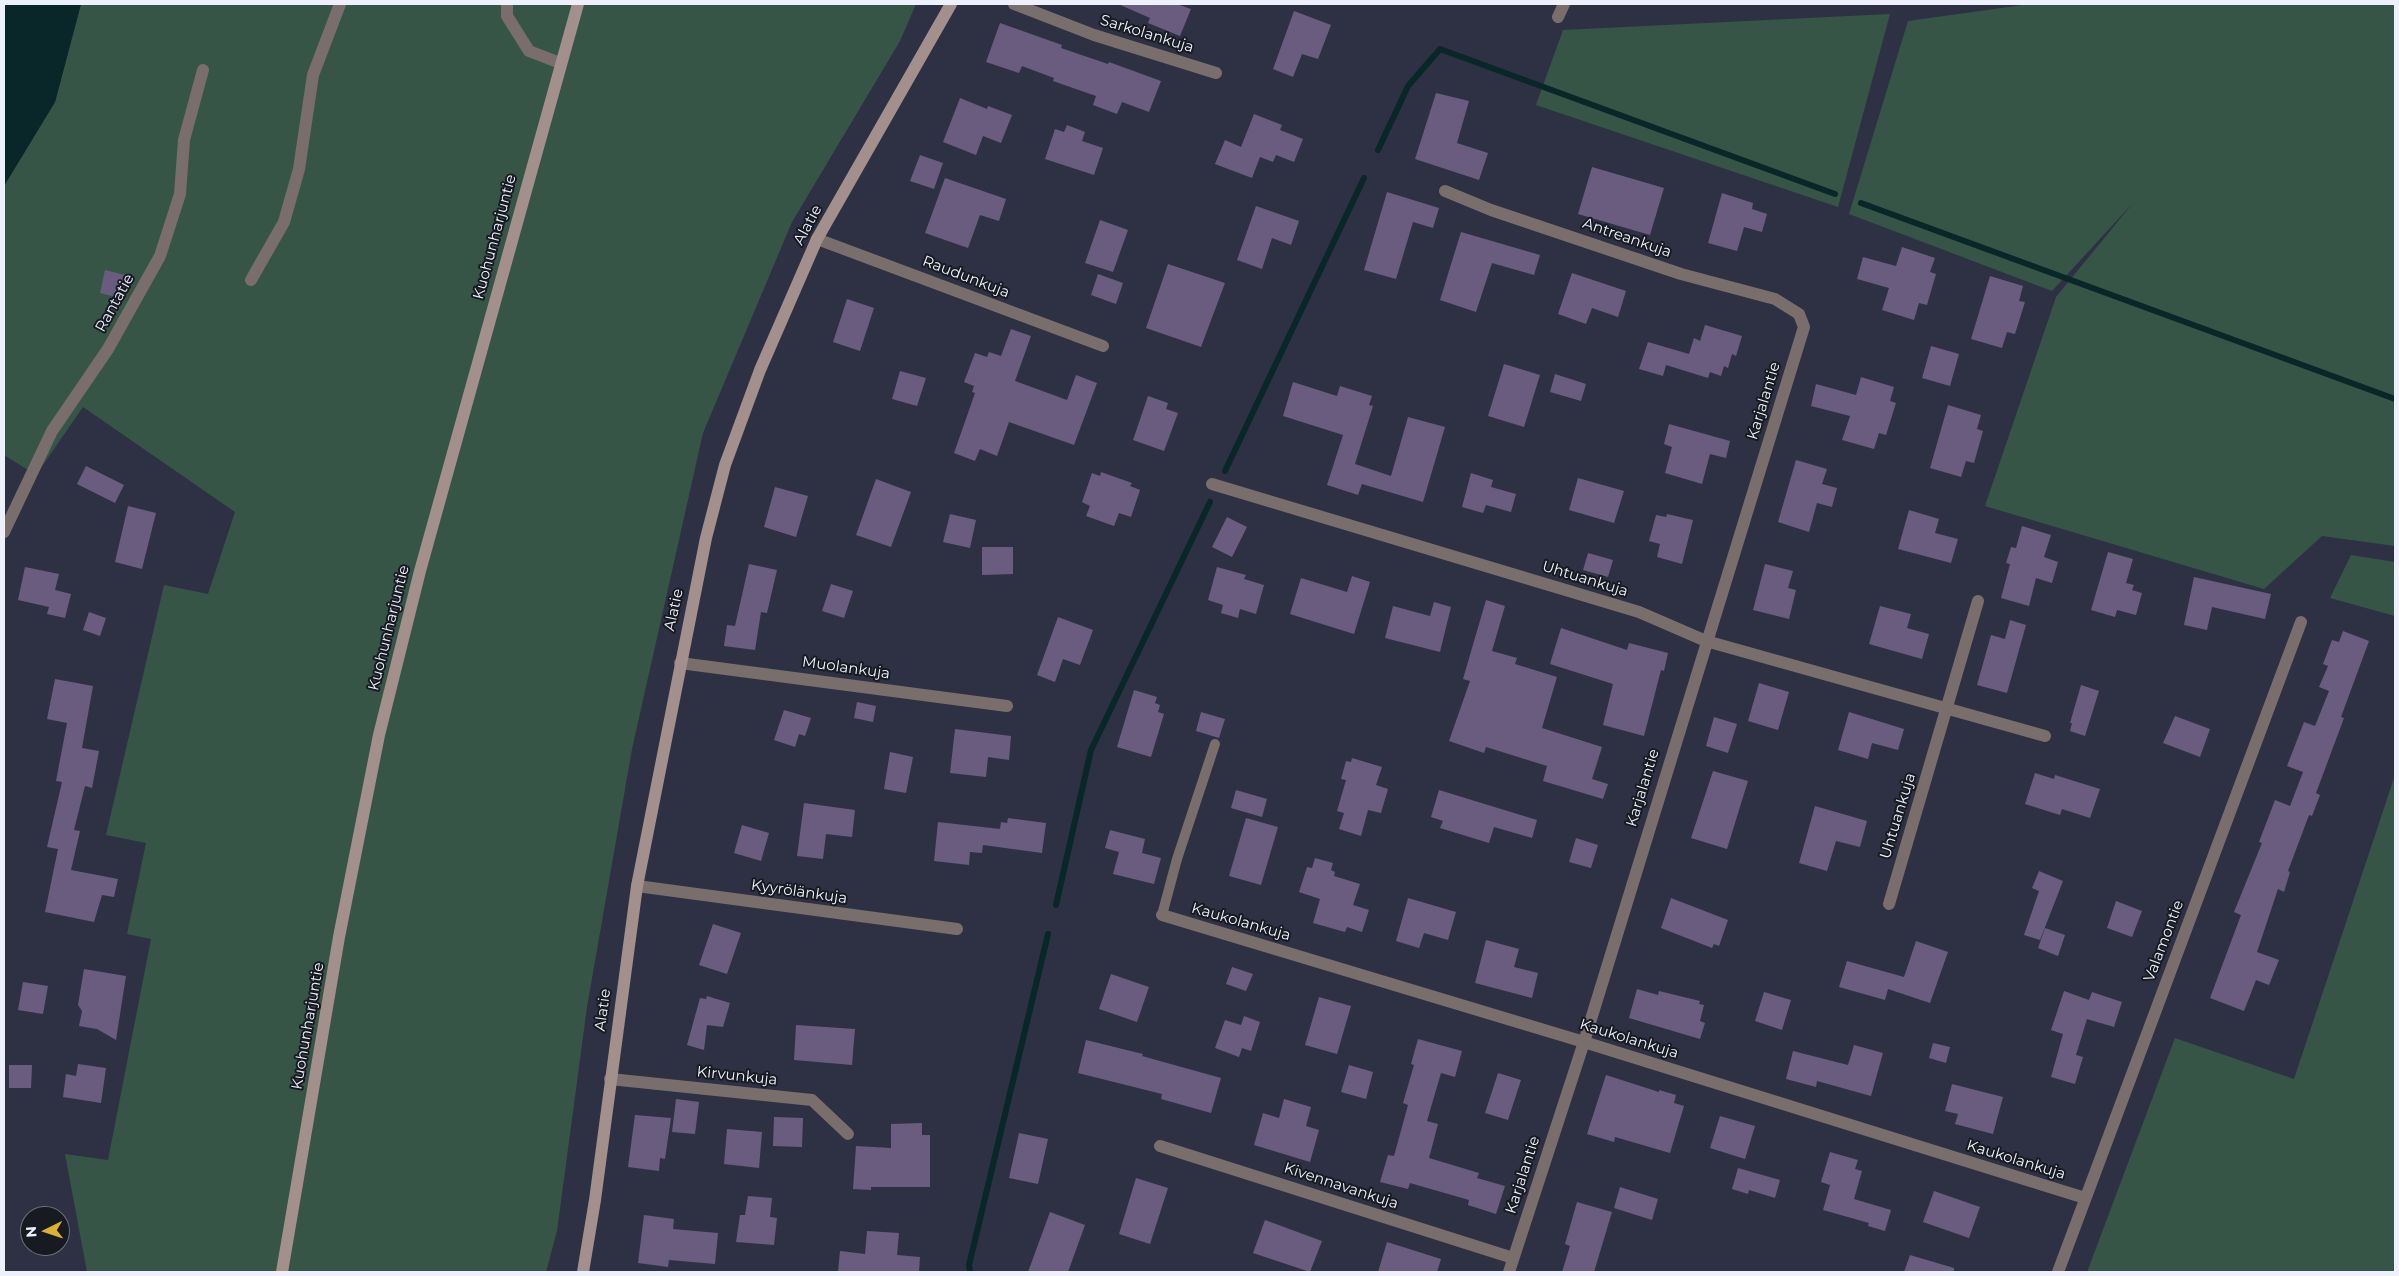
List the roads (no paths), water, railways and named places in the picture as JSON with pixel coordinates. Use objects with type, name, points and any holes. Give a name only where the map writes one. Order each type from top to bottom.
[{"type":"street","points":[[251,280],[284,222],[299,169],[313,75],[340,4]]},
{"type":"street","points":[[507,4],[507,16],[529,52],[560,64]]},
{"type":"street","name":"Kuohunharjuntie","points":[[282,1272],[339,937],[379,735],[420,571],[578,4]]},
{"type":"street","name":"Alatie","points":[[583,1272],[595,1200],[637,886],[706,538],[725,465],[760,370],[817,239],[951,4]]},
{"type":"street","name":"Sarkolankuja","points":[[1014,4],[1094,34],[1216,72]]},
{"type":"street","points":[[1558,18],[1564,4]]},
{"type":"street","name":"Rantatie","points":[[4,532],[52,431],[108,349],[160,256],[180,194],[184,140],[203,70]]},
{"type":"street","name":"Antreankuja","points":[[1445,191],[1492,210],[1681,274],[1775,299],[1799,314]]},
{"type":"street","name":"Raudunkuja","points":[[817,239],[1103,346]]},
{"type":"street","name":"Karjalantie","points":[[1509,1272],[1584,1042],[1804,327],[1799,314]]},
{"type":"street","name":"Uhtuankuja","points":[[1212,484],[1639,612],[1706,641],[2045,736]]},
{"type":"street","name":"Uhtuankuja","points":[[1889,904],[1978,601]]},
{"type":"street","name":"Valamontie","points":[[2058,1272],[2302,622]]},
{"type":"street","name":"Muolankuja","points":[[680,663],[1007,706]]},
{"type":"street","name":"Kyyrölänkuja","points":[[637,886],[958,929]]},
{"type":"street","name":"Kaukolankuja","points":[[1162,915],[1584,1042],[2086,1198]]},
{"type":"street","name":"Kirvunkuja","points":[[610,1079],[812,1100],[848,1134]]},
{"type":"street","name":"Kivennavankuja","points":[[1160,1146],[1513,1258]]},
{"type":"lane","points":[[1162,915],[1177,859],[1215,744]]},
{"type":"waterway","points":[[1378,150],[1408,86],[1440,49],[1835,194]]},
{"type":"waterway","points":[[1225,471],[1364,178]]},
{"type":"waterway","points":[[1861,203],[2395,399]]},
{"type":"waterway","points":[[1056,905],[1091,750],[1210,502]]},
{"type":"waterway","points":[[970,1272],[969,1265],[1048,934]]}]
